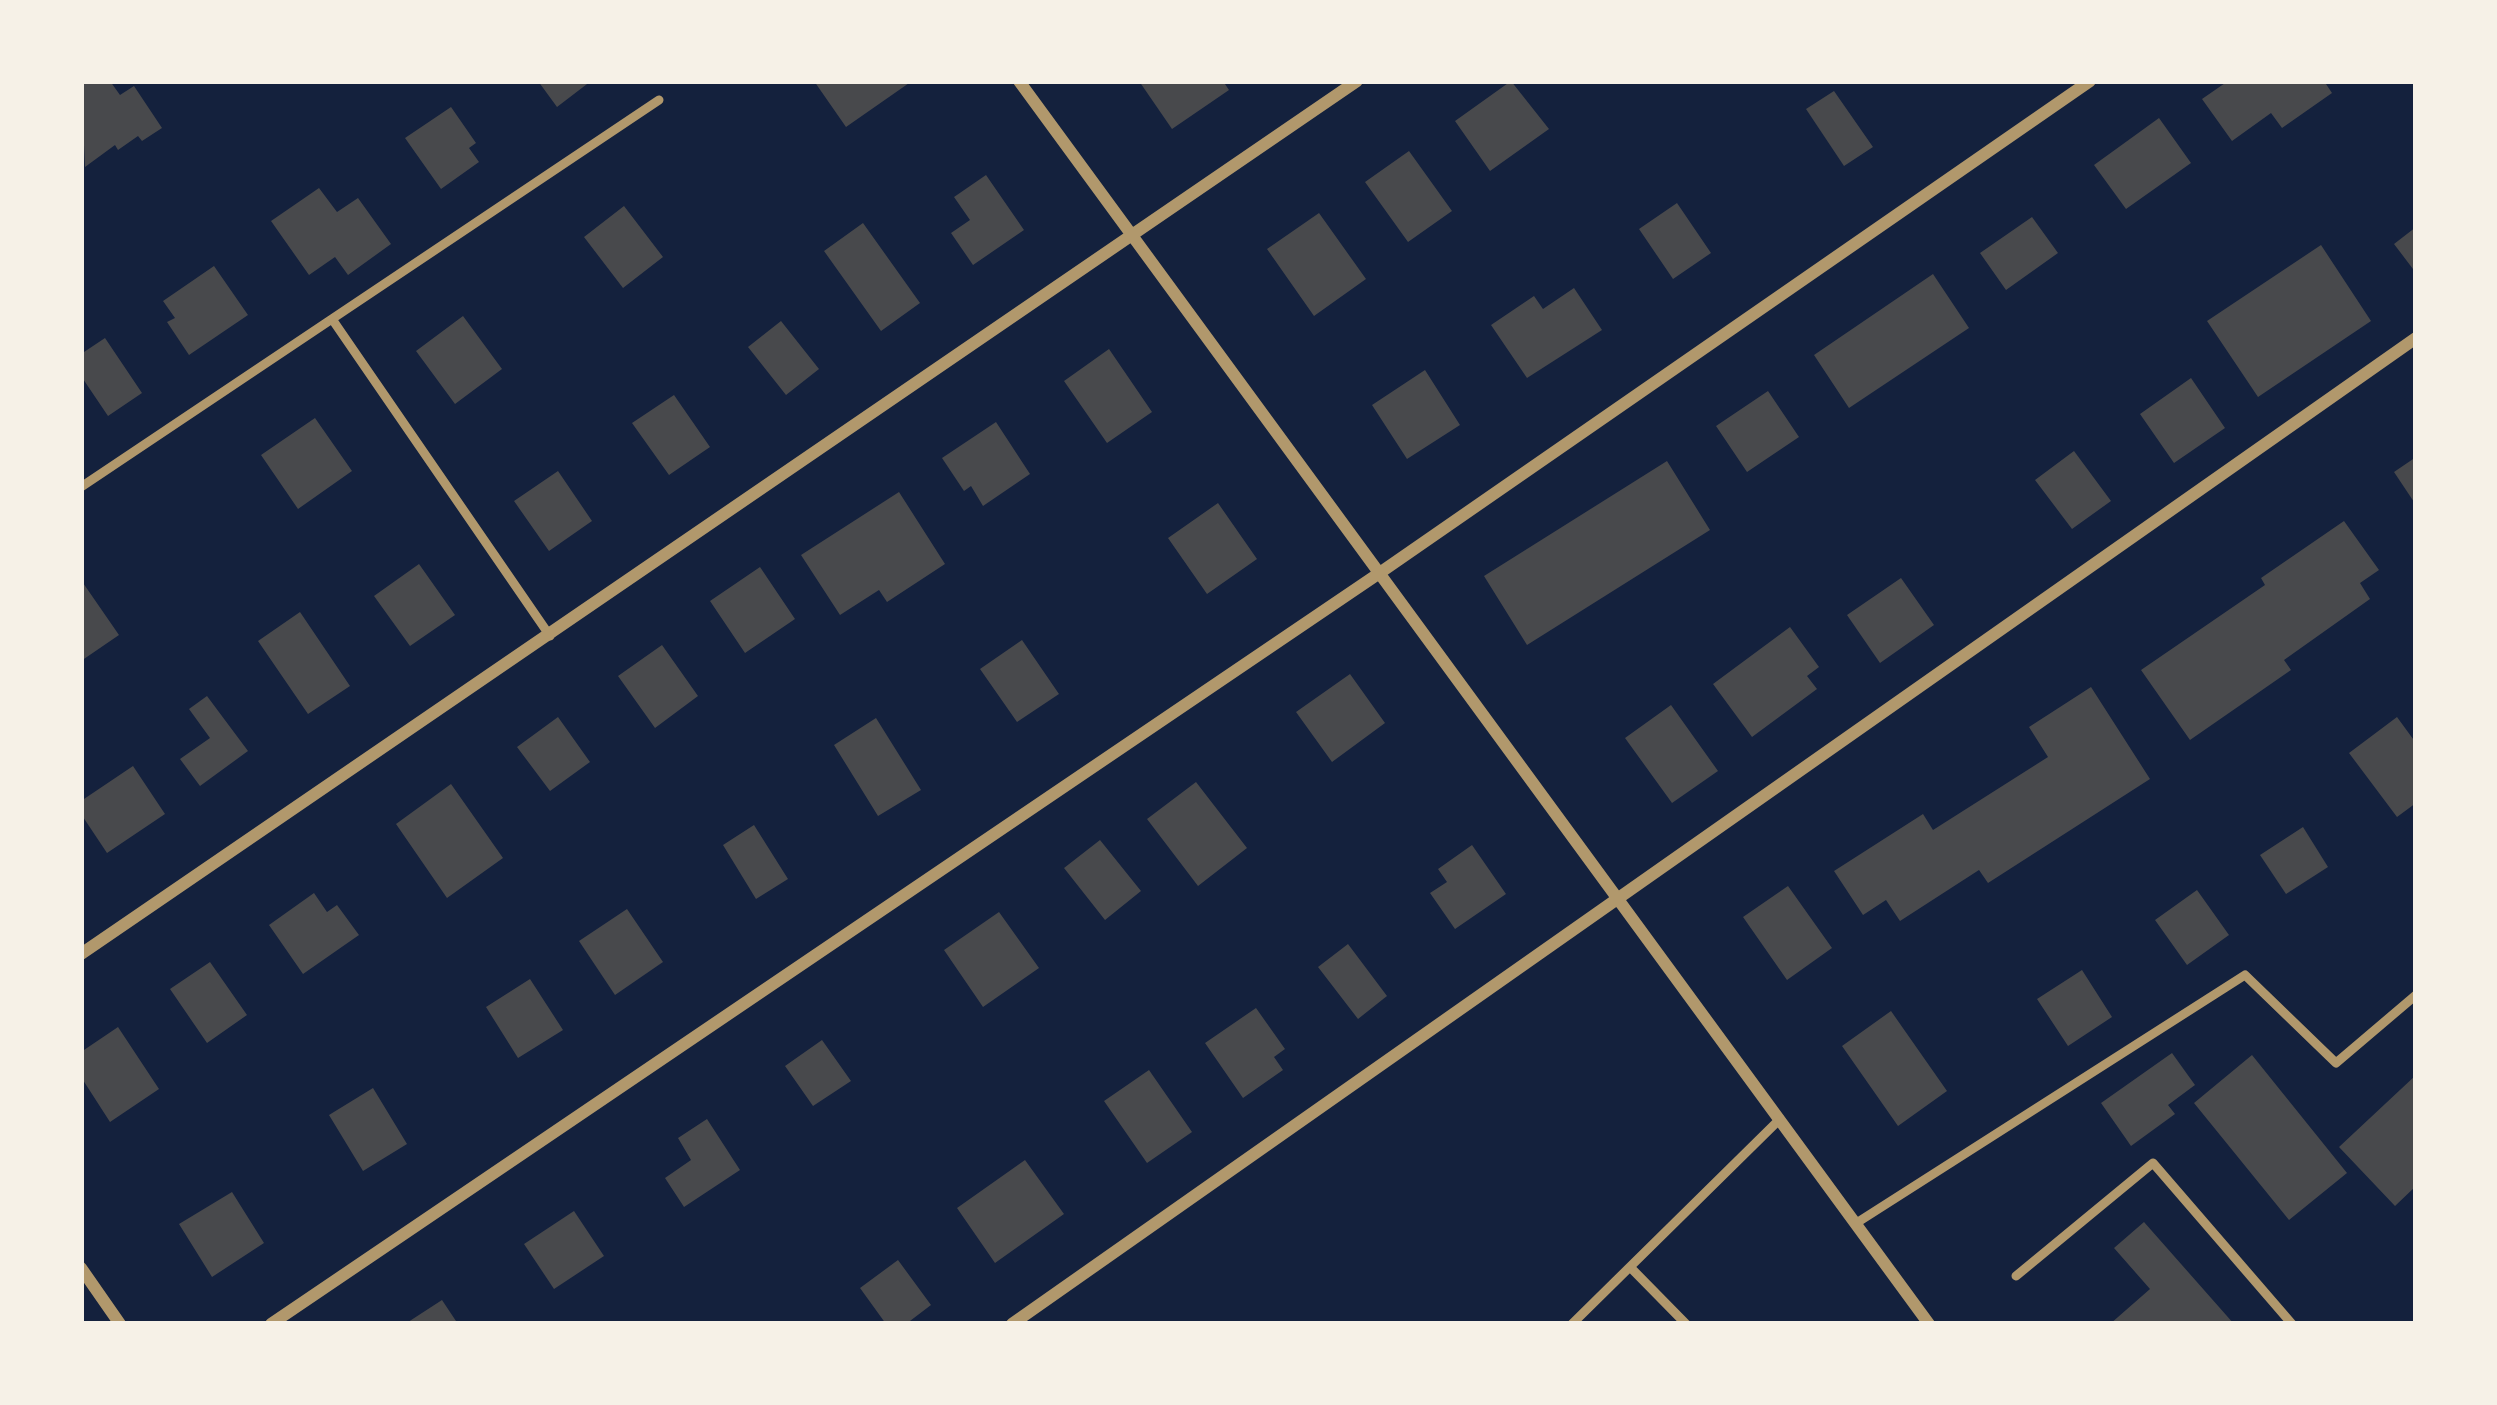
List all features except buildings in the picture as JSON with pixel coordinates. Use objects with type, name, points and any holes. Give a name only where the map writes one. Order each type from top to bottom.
[{"type":"street","points":[[1019,81],[1929,1324]]},
{"type":"street","points":[[81,954],[1357,81]]},
{"type":"street","points":[[271,1324],[1381,572],[2090,81]]},
{"type":"street","points":[[1012,1324],[2416,338]]},
{"type":"street","points":[[81,1268],[120,1324]]},
{"type":"lane","points":[[81,487],[659,100]]},
{"type":"lane","points":[[332,319],[550,636]]},
{"type":"lane","points":[[1858,1222],[2245,975],[2336,1063],[2416,995]]},
{"type":"lane","points":[[1572,1324],[1780,1119]]},
{"type":"lane","points":[[2016,1276],[2153,1163],[2292,1324]]},
{"type":"lane","points":[[1630,1267],[1686,1324]]}]
